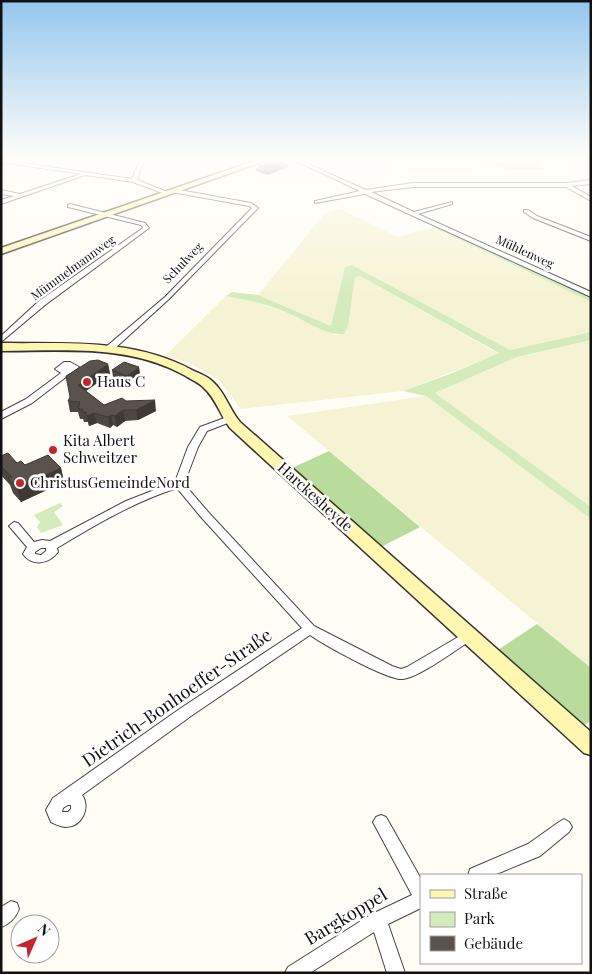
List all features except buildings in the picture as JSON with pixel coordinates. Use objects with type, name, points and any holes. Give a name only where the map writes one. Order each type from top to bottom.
[{"type":"main road","points":[[1,251],[131,205]]},
{"type":"main road","name":"Harckesheyde","points":[[1,348],[110,348],[145,354],[193,374],[212,387],[230,420],[591,746]]},
{"type":"street","name":"Schulweg","points":[[110,348],[167,298],[255,208],[252,205]]},
{"type":"street","name":"Mühlenweg","points":[[399,205],[591,295]]},
{"type":"street","points":[[415,213],[441,205]]},
{"type":"street","points":[[70,206],[104,215]]},
{"type":"street","points":[[526,211],[535,217],[591,239]]},
{"type":"street","name":"Mümmelmannweg","points":[[1,340],[24,317],[42,303],[146,228],[143,224],[104,215]]},
{"type":"street","points":[[1,416],[29,401],[67,372]]},
{"type":"street","points":[[179,484],[193,447],[203,429],[230,420]]},
{"type":"street","points":[[14,526],[33,547],[29,554],[37,559],[50,555],[52,552],[51,546],[110,513],[157,490],[179,484]]},
{"type":"street","points":[[179,484],[310,629],[319,635],[389,671],[401,674],[410,672],[468,636]]},
{"type":"street","name":"Dietrich-Bonhoeffer-Straße","points":[[65,798],[186,712],[310,629]]},
{"type":"street","name":"Bargkoppel","points":[[381,822],[420,896]]},
{"type":"street","points":[[478,874],[534,850],[564,827]]},
{"type":"street","name":"Bargkoppel","points":[[294,973],[378,920],[420,899]]},
{"type":"street","points":[[378,920],[396,973]]},
{"type":"shaded area","points":[[340,209],[398,237],[433,227],[591,302],[591,332],[510,350],[352,265],[345,267],[331,326],[258,295],[325,213]]},
{"type":"shaded area","points":[[360,276],[499,354],[403,391],[241,409],[218,379],[189,363],[165,356],[226,296],[253,301],[290,314],[335,335],[344,334],[348,327],[355,277]]},
{"type":"shaded area","points":[[591,340],[591,507],[435,393],[517,357]]},
{"type":"shaded area","points":[[426,396],[591,519],[591,668],[287,416]]},
{"type":"green space","points":[[437,226],[591,298],[591,302],[433,227]]},
{"type":"green space","points":[[352,265],[510,350],[591,332],[591,340],[517,357],[435,393],[591,507],[591,519],[426,396],[403,391],[499,353],[360,276],[355,277],[348,327],[344,334],[330,333],[267,305],[226,296],[232,292],[258,295],[331,326],[345,267]]},
{"type":"green space","points":[[329,451],[420,527],[379,548],[290,469]]},
{"type":"green space","points":[[60,503],[63,506],[54,512],[63,525],[41,533],[37,527],[40,522],[34,515]]},
{"type":"green space","points":[[537,624],[591,668],[591,721],[580,727],[495,652]]},
{"type":"place","name":"Haus C","points":[[87,382]]},
{"type":"place","name":"Kita Albert Schweitzer","points":[[53,450]]},
{"type":"place","name":"ChristusGemeindeNord","points":[[20,483]]}]
